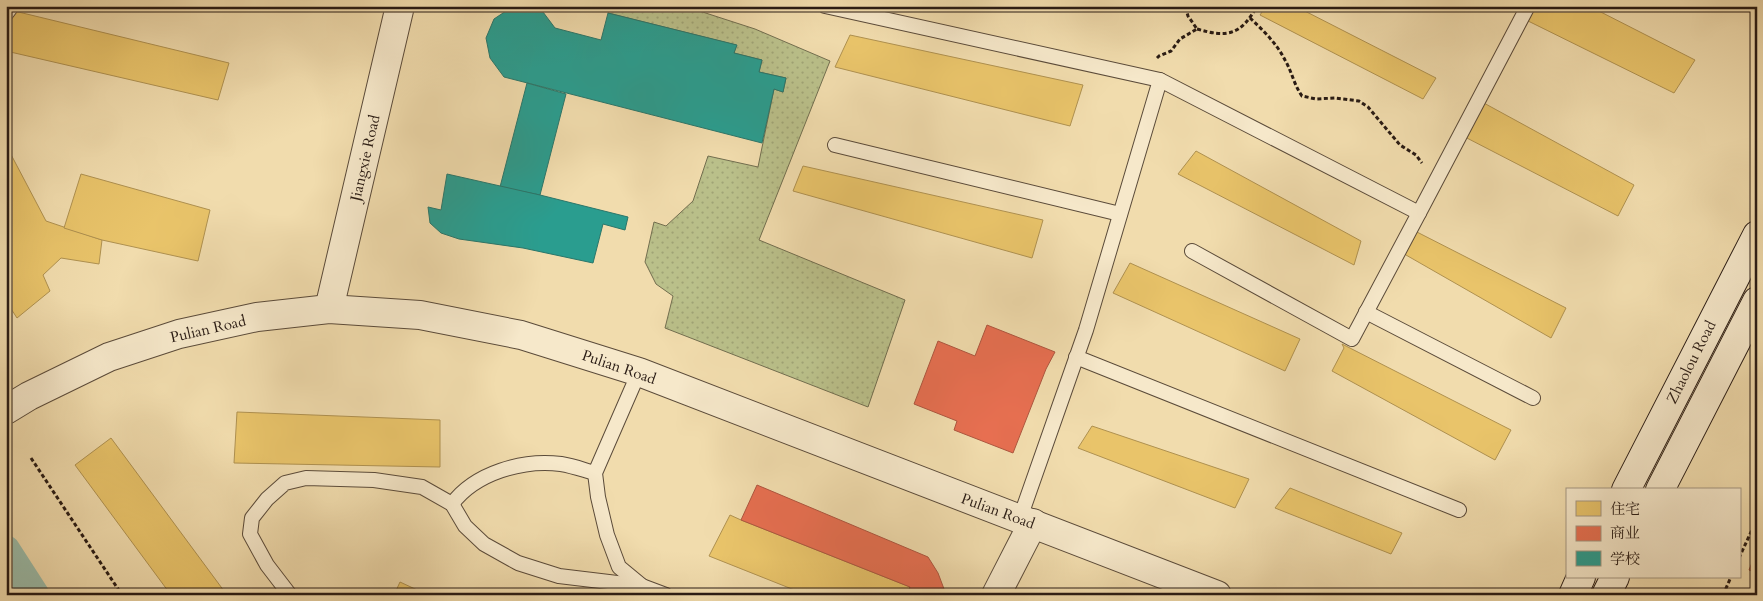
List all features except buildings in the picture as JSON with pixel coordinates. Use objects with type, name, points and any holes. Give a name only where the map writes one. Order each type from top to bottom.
[{"type":"street","name":"Jiangxie Road","points":[[329,309],[400,6]]},
{"type":"street","name":"Zhaolou Road","points":[[1627,488],[1757,235]]},
{"type":"street","name":"Zhaolou Road","points":[[1661,488],[1757,301]]},
{"type":"street","name":"Pulian Road","points":[[6,410],[29,396],[109,357],[179,334],[257,317],[329,309],[420,315],[512,334],[639,372],[1217,595]]},
{"type":"street","points":[[996,595],[1026,521]]},
{"type":"street","points":[[1572,595],[1581,578]]},
{"type":"street","points":[[1606,595],[1614,578]]},
{"type":"lane","points":[[6,14],[12,6]]},
{"type":"lane","points":[[825,6],[1160,80],[1418,213]]},
{"type":"lane","points":[[1192,251],[1352,339],[1528,6]]},
{"type":"lane","points":[[1026,521],[1160,80]]},
{"type":"lane","points":[[835,145],[1120,214]]},
{"type":"lane","points":[[1366,312],[1533,398]]},
{"type":"lane","points":[[1076,357],[1459,510]]},
{"type":"lane","points":[[639,372],[595,473],[606,535],[620,567],[642,586]]},
{"type":"lane","points":[[452,504],[460,492],[488,476],[522,464],[560,464],[595,473]]},
{"type":"lane","points":[[290,595],[267,566],[250,534],[252,518],[267,499],[285,482],[306,478],[374,480],[422,487],[452,504],[465,526],[484,544],[518,563],[558,576],[642,586],[666,595]]},
{"type":"path","points":[[1186,6],[1188,16],[1197,29],[1227,35],[1250,18],[1257,6]]},
{"type":"path","points":[[1250,18],[1265,32],[1285,60],[1294,84],[1302,96],[1316,99],[1359,100],[1368,107],[1400,144],[1416,156],[1436,180]]},
{"type":"path","points":[[1145,76],[1159,56],[1171,51],[1180,39],[1197,29]]},
{"type":"path","points":[[31,458],[122,595]]},
{"type":"path","points":[[1740,556],[1757,519]]},
{"type":"path","points":[[1723,595],[1731,578]]},
{"type":"green space","points":[[610,6],[684,6],[755,29],[830,61],[759,240],[905,300],[868,407],[665,328],[673,296],[656,284],[645,262],[654,222],[666,226],[693,201],[708,156],[758,167],[774,89],[783,92],[786,78],[759,72],[762,60],[734,53],[736,45],[608,13]]},
{"type":"waterway","points":[[6,550],[35,595]]}]
